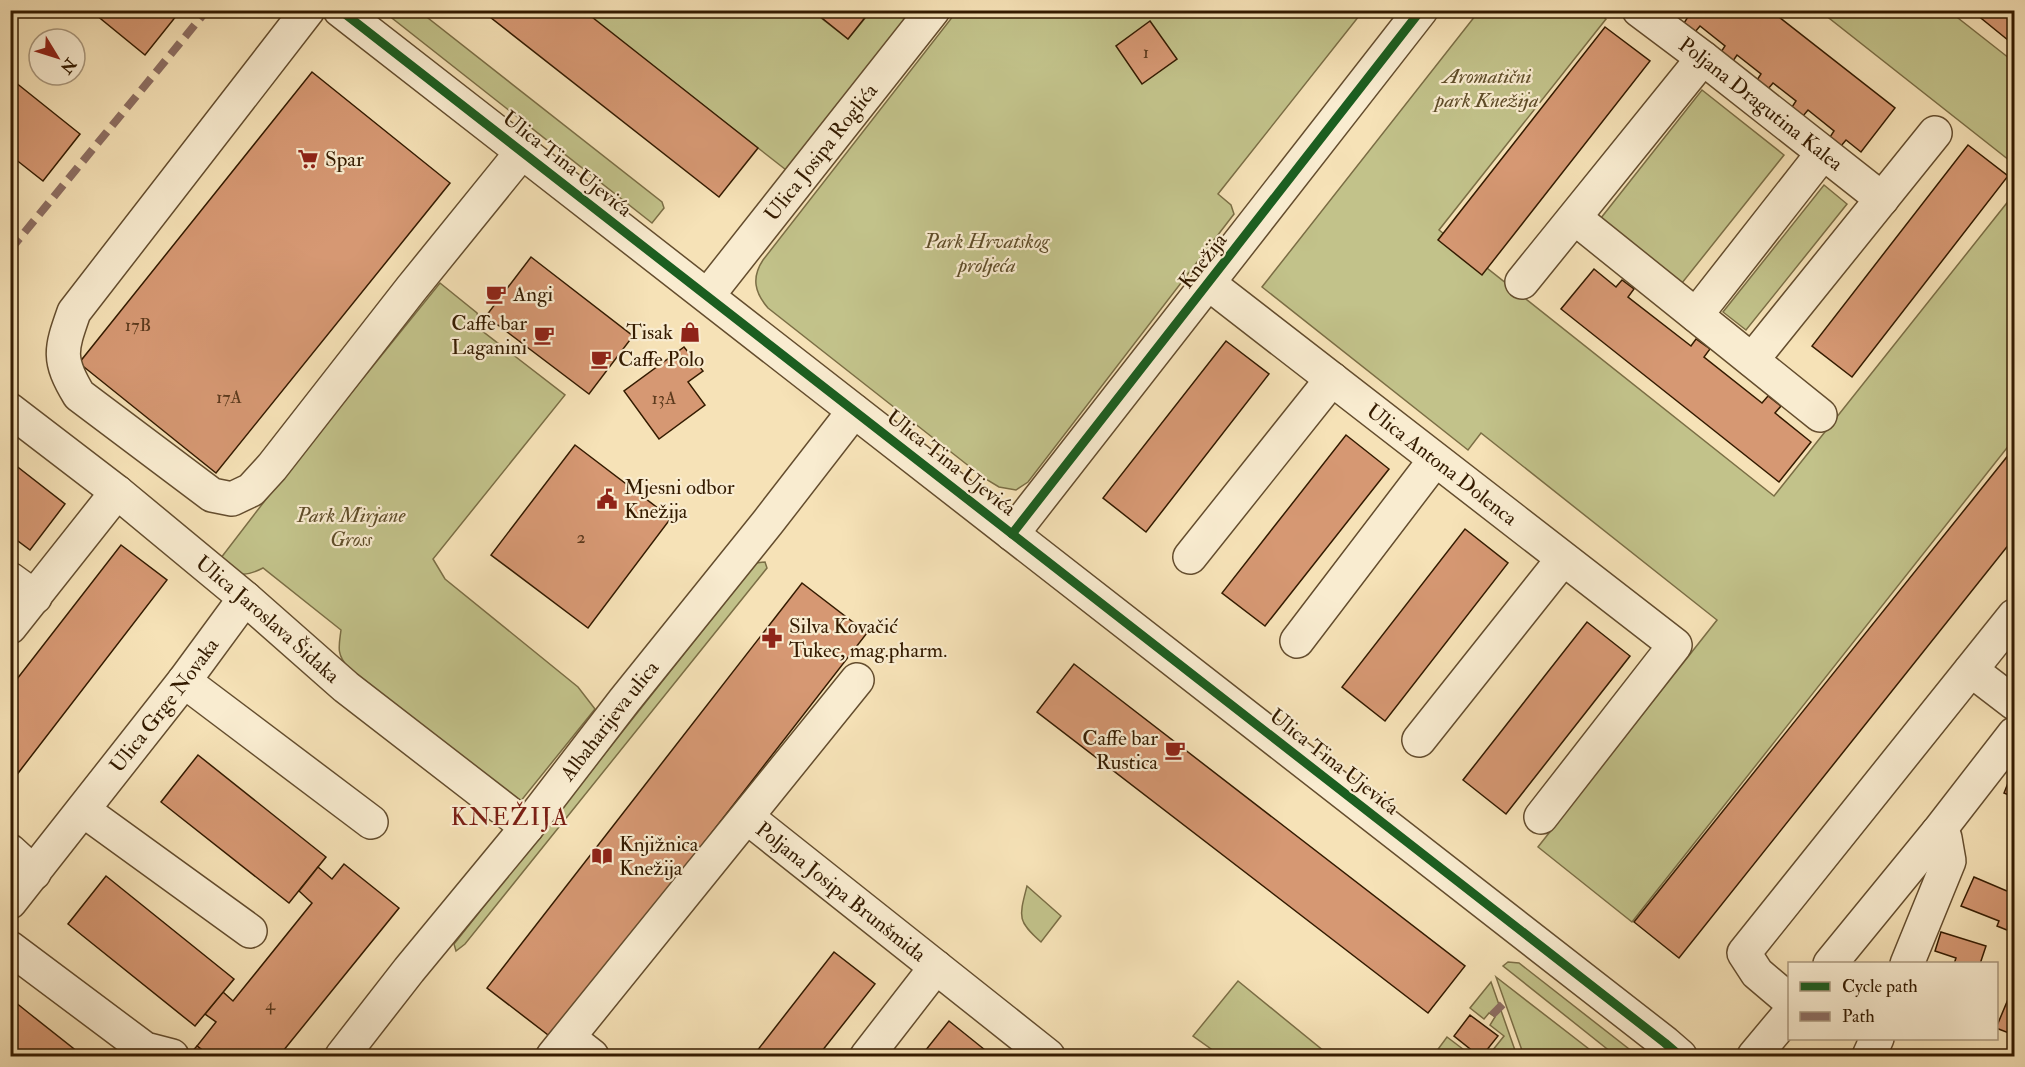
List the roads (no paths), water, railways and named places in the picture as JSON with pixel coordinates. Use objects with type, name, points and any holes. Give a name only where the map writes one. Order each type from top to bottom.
[{"type":"street","points":[[308,10],[74,312],[62,346],[63,358],[72,384],[79,394],[212,495],[232,499],[251,490],[272,467],[522,152]]},
{"type":"street","name":"Ulica Tina Ujevića","points":[[340,10],[1680,1056]]},
{"type":"street","name":"Ulica Josipa Roglića","points":[[708,295],[933,10]]},
{"type":"street","name":"Knežija","points":[[1012,534],[1421,10]]},
{"type":"street","name":"Poljana Dragutina Kalea","points":[[1639,10],[1882,200]]},
{"type":"street","points":[[1522,282],[1703,58]]},
{"type":"street","points":[[1752,360],[1935,133]]},
{"type":"street","points":[[1696,315],[1823,153]]},
{"type":"street","points":[[1575,218],[1820,415]]},
{"type":"street","name":"Ulica Antona Dolenca","points":[[1208,283],[1674,645],[1541,817]]},
{"type":"street","points":[[1190,557],[1332,379]]},
{"type":"street","name":"Ulica Jaroslava Šidaka","points":[[10,410],[117,492],[245,598],[346,687],[527,826]]},
{"type":"street","name":"Albaharijeva ulica","points":[[342,1056],[527,826],[854,411]]},
{"type":"street","points":[[1297,641],[1435,460]]},
{"type":"street","points":[[10,627],[23,588],[117,492]]},
{"type":"street","points":[[1419,740],[1563,559]]},
{"type":"street","name":"Ulica Grge Novaka","points":[[10,902],[184,681],[245,598]]},
{"type":"street","points":[[1788,999],[1757,974],[1744,953],[2014,616]]},
{"type":"street","points":[[1971,670],[2014,704]]},
{"type":"street","name":"Poljana Josipa Brunšmida","points":[[571,1050],[747,817],[857,680]]},
{"type":"street","points":[[184,681],[371,822]]},
{"type":"street","points":[[1831,962],[1938,832],[2014,734]]},
{"type":"street","points":[[83,810],[250,931]]},
{"type":"street","name":"Poljana Josipa Brunšmida","points":[[747,817],[1048,1056]]},
{"type":"street","points":[[1907,962],[1948,861],[1945,838],[1938,832]]},
{"type":"street","points":[[10,850],[34,873]]},
{"type":"street","points":[[10,948],[145,1049],[172,1056]]},
{"type":"street","name":"Poljana Josipa Brunšmida","points":[[867,1056],[936,967]]},
{"type":"street","points":[[1754,1056],[1788,1015]]},
{"type":"street","points":[[1869,1056],[1876,1040]]},
{"type":"place","name":"Spar","points":[[308,159]]},
{"type":"place","name":"Angi","points":[[496,294]]},
{"type":"place","name":"Tisak","points":[[690,332]]},
{"type":"place","name":"Caffe bar Laganini","points":[[544,335]]},
{"type":"place","name":"Caffe Polo","points":[[601,359]]},
{"type":"place","name":"Mjesni odbor Knežija","points":[[607,499]]},
{"type":"place","name":"Silva Kovačić Tukec, mag.pharm.","points":[[772,638]]},
{"type":"place","name":"Caffe bar Rustica","points":[[1175,750]]},
{"type":"place","name":"Knjižnica Knežija","points":[[602,856]]},
{"type":"district","name":"KNEŽIJA","points":[[510,817]]},
{"type":"park label","name":"Aromatični park Knežija","points":[[1487,88]]},
{"type":"park label","name":"Park Hrvatskog proljeća","points":[[987,253]]},
{"type":"park label","name":"Park Mirjane Gross","points":[[351,527]]}]
